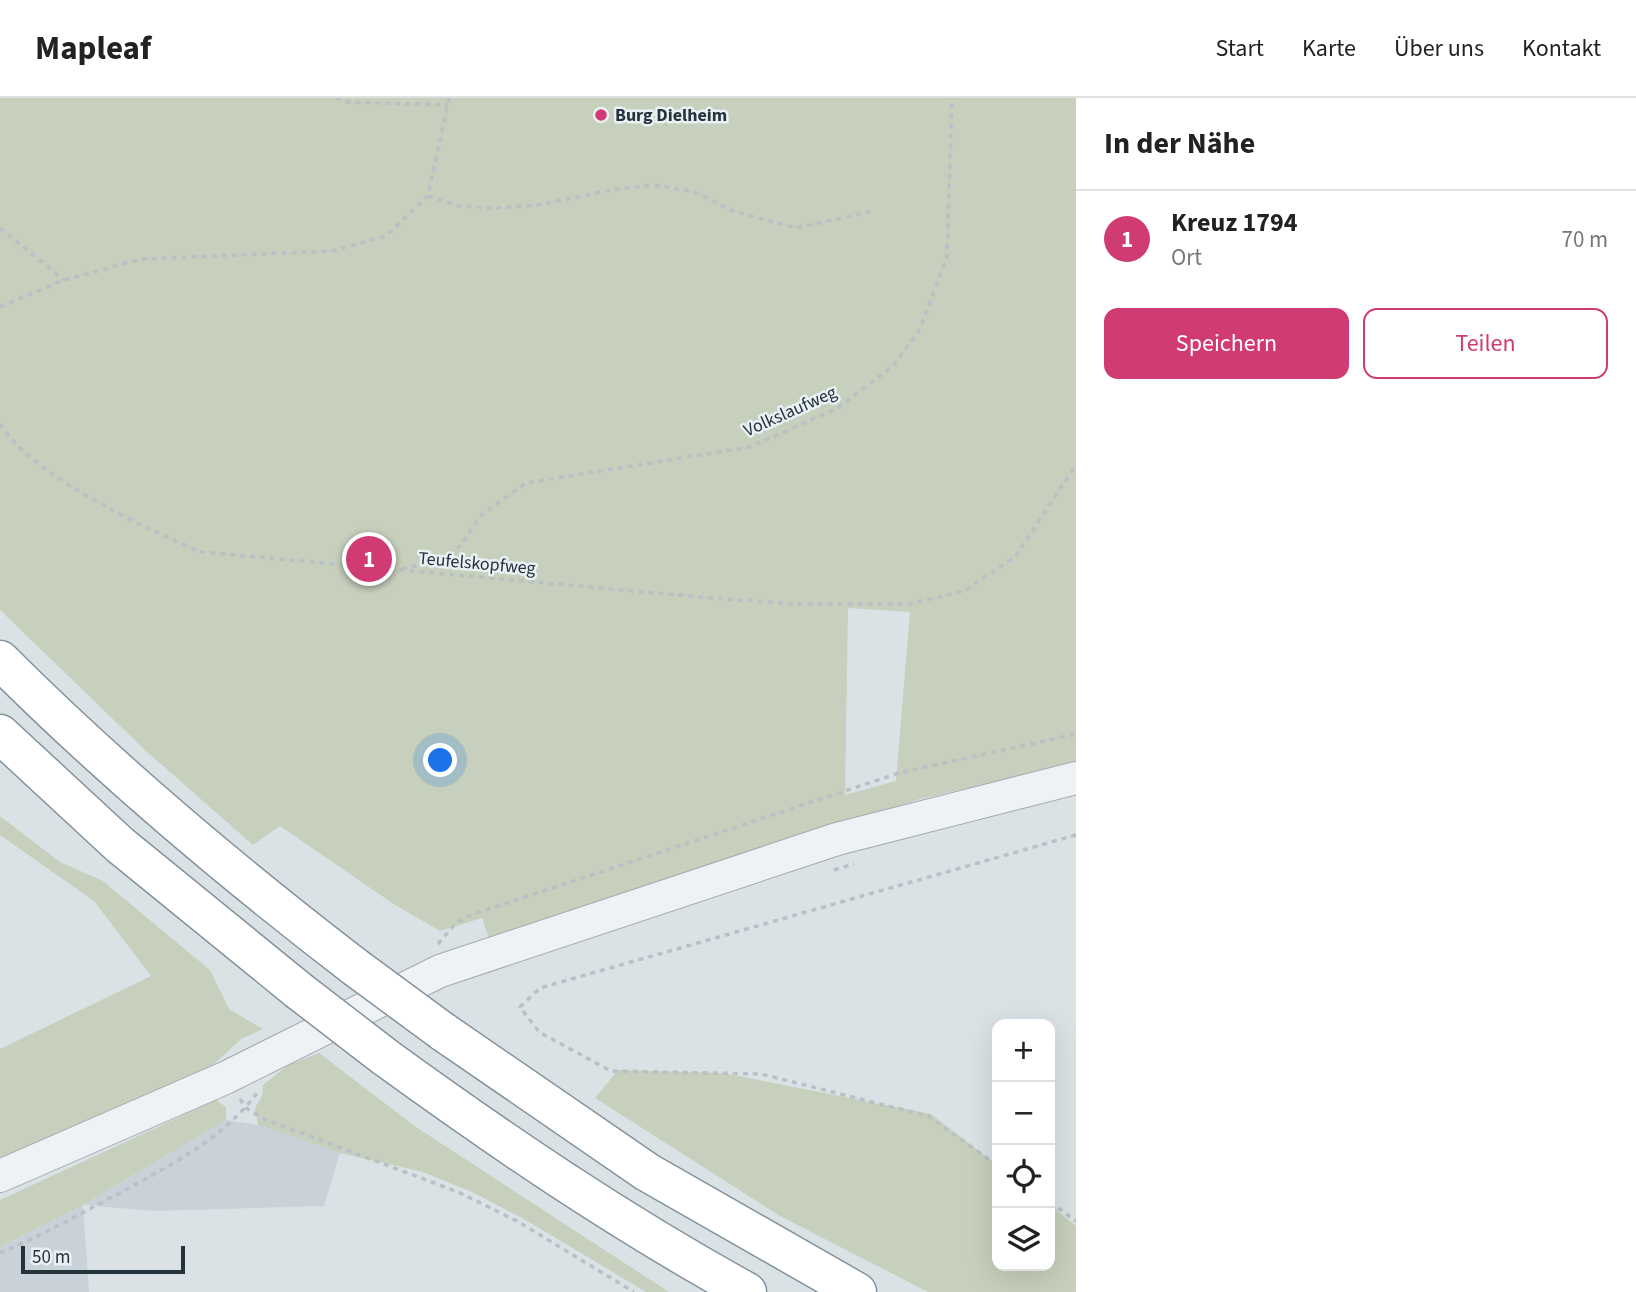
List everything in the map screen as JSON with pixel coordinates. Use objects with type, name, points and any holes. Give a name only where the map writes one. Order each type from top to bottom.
[{"type":"highway","points":[[0,660],[157,807],[254,890],[355,967],[442,1031],[648,1172],[856,1292]]},
{"type":"highway","points":[[0,734],[120,845],[385,1057],[522,1156],[622,1220],[747,1292]]},
{"type":"street","points":[[0,1176],[225,1077],[440,971],[837,839],[1076,778]]},
{"type":"path","points":[[336,98],[347,102],[448,105]]},
{"type":"path","points":[[0,307],[64,280],[142,259],[332,251],[386,236],[428,197],[449,98]]},
{"type":"path","name":"Volkslaufweg","points":[[398,569],[446,559],[460,545],[481,514],[526,483],[750,447],[838,408],[893,366],[920,329],[947,257],[952,98]]},
{"type":"path","points":[[428,197],[460,206],[498,208],[537,205],[616,189],[654,185],[695,192],[733,211],[796,228],[874,211]]},
{"type":"path","points":[[0,229],[64,280]]},
{"type":"path","name":"Teufelskopfweg","points":[[0,424],[10,440],[59,477],[154,533],[202,552],[796,604],[908,604],[964,591],[1015,557],[1076,465]]},
{"type":"path","points":[[434,949],[456,923],[471,915],[836,792],[899,774],[1076,734]]},
{"type":"path","points":[[992,1161],[928,1116],[774,1077],[747,1073],[611,1071],[539,1031],[520,1007],[540,988],[1076,835]]},
{"type":"path","points":[[0,1253],[88,1210],[208,1142],[246,1108],[275,1123],[458,1192],[517,1221],[634,1292]]},
{"type":"path","points":[[1055,1206],[1076,1221]]},
{"type":"shaded area","points":[[226,1120],[258,1125],[340,1153],[324,1206],[154,1211],[83,1205]]},
{"type":"shaded area","points":[[83,1205],[89,1292],[0,1292],[0,1247]]},
{"type":"green space","points":[[0,98],[1076,98],[1076,763],[920,799],[490,941],[482,918],[440,931],[395,905],[280,826],[253,845],[146,751],[0,610]],"holes":[[[848,608],[910,612],[896,781],[845,795]]]},
{"type":"green space","points":[[0,816],[60,862],[103,881],[210,970],[229,1009],[263,1029],[241,1039],[207,1071],[0,1164],[0,1049],[151,976],[94,901],[0,835]]},
{"type":"green space","points":[[319,1053],[416,1127],[669,1292],[646,1292],[524,1219],[472,1192],[423,1172],[340,1153],[258,1125],[255,1108],[262,1096],[263,1085],[288,1065]]},
{"type":"green space","points":[[618,1070],[723,1073],[931,1114],[992,1161],[992,1271],[1055,1271],[1055,1209],[1076,1226],[1076,1292],[928,1292],[780,1216],[595,1098]]},
{"type":"green space","points":[[216,1100],[226,1107],[226,1120],[83,1205],[0,1247],[0,1200]]},
{"type":"place","name":"Burg Dielheim","points":[[601,115]]},
{"type":"place","name":"Kreuz 1794","points":[[369,559]]}]
